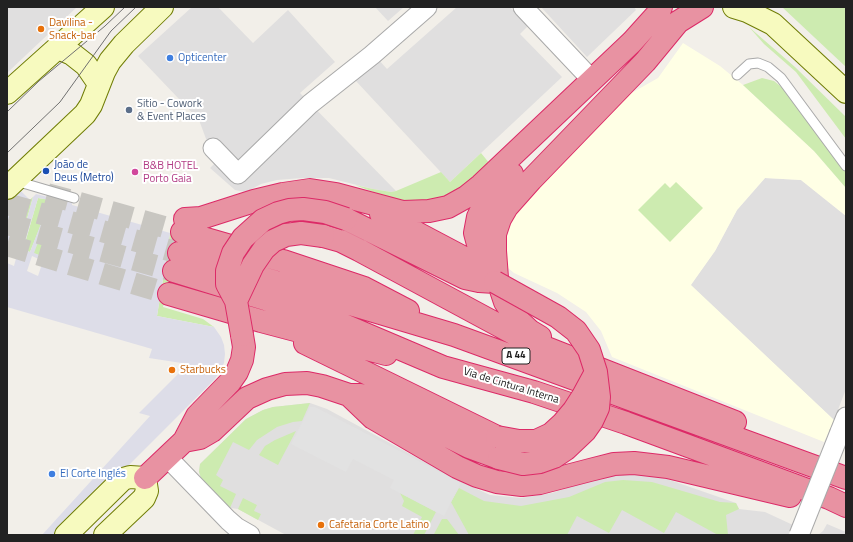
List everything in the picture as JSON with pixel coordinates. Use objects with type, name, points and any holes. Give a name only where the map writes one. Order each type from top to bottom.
[{"type":"highway","points":[[454,335],[364,288],[184,226],[201,218],[254,201],[283,194],[310,190],[336,194],[357,201],[403,212],[430,211],[448,207],[466,197],[481,185],[632,42],[659,12],[661,7]]},
{"type":"highway","points":[[495,282],[479,248],[475,233],[478,217],[484,205],[504,181],[638,56],[678,22],[702,7]]},
{"type":"highway","points":[[184,441],[200,438],[212,432],[247,398],[267,389],[285,384],[307,383],[322,386],[349,395],[361,395],[380,402],[469,446],[499,458],[523,464],[540,462],[554,457],[577,439],[592,421],[598,408],[599,397],[587,366],[530,330],[516,318],[505,302],[497,278],[495,234],[500,219],[507,207],[531,180],[645,62],[678,22]]},
{"type":"highway","points":[[261,321],[497,437],[519,441],[536,441],[551,434],[574,410],[583,396],[589,350],[576,331],[558,317],[495,282],[470,261],[357,201]]},
{"type":"highway","points":[[145,478],[184,441],[197,416],[230,382],[237,372],[242,360],[244,347],[236,301],[227,284],[227,271],[233,253],[243,238],[262,220],[278,213],[303,208],[325,212],[346,219],[465,278],[495,282]]},
{"type":"highway","points":[[236,301],[253,264],[264,249],[273,241],[286,235],[301,233],[324,236],[341,241],[359,250],[526,340],[587,366],[804,449],[846,469]]},
{"type":"highway","name":"Via de Cintura Interna","points":[[838,502],[626,423],[534,392],[443,367],[330,319],[176,262],[454,335],[846,478]]},
{"type":"highway","points":[[169,294],[261,321],[370,350],[443,367]]},
{"type":"highway","points":[[349,395],[373,418],[457,467],[477,476],[497,482],[522,485],[540,483],[614,464],[634,463],[668,467],[796,497],[838,502]]},
{"type":"main road","points":[[7,93],[103,7]]},
{"type":"main road","points":[[11,184],[85,114],[91,105],[104,72],[117,52],[162,7]]},
{"type":"main road","points":[[734,7],[769,15],[846,92]]},
{"type":"main road","points":[[58,48],[80,59],[99,84]]},
{"type":"main road","points":[[66,535],[123,479],[130,477],[145,478]]},
{"type":"main road","points":[[105,535],[144,498],[147,491],[145,478]]},
{"type":"main road","points":[[120,535],[148,508],[150,504],[152,497],[145,478]]},
{"type":"street","points":[[213,148],[238,174],[310,104],[372,55],[427,7]]},
{"type":"street","points":[[523,7],[592,80]]},
{"type":"street","points":[[799,535],[843,424]]},
{"type":"street","points":[[168,456],[228,520],[236,527],[250,535]]},
{"type":"lane","points":[[737,75],[749,64],[758,63],[768,67],[781,78],[846,166]]},
{"type":"lane","points":[[11,184],[74,198]]},
{"type":"shaded area","points":[[7,7],[77,7],[7,73]]},
{"type":"shaded area","points":[[192,7],[218,7],[253,43],[288,10],[335,62],[300,93],[396,191],[391,192],[373,189],[329,178],[302,178],[277,180],[261,184],[246,192],[235,190],[210,168],[215,163],[199,120],[138,56]]},
{"type":"shaded area","points":[[375,7],[404,7],[388,21]]},
{"type":"shaded area","points":[[457,7],[510,7],[528,26],[520,34],[562,77],[450,182],[355,80],[378,59],[387,69]]},
{"type":"shaded area","points":[[541,7],[634,7],[636,10],[587,57]]},
{"type":"shaded area","points":[[683,43],[720,66],[743,85],[814,151],[846,188],[846,216],[801,180],[765,178],[737,210],[715,251],[691,285],[834,420],[824,442],[612,357],[601,331],[586,312],[557,293],[514,273],[501,262],[505,239],[514,214],[525,198],[628,95],[658,78]]},
{"type":"shaded area","points":[[765,178],[801,180],[846,216],[846,389],[834,420],[690,285],[715,251],[737,210]]},
{"type":"shaded area","points":[[21,191],[30,200],[23,206],[12,245],[19,248],[33,197],[36,194],[72,203],[72,205],[170,233],[167,252],[169,252],[169,255],[167,255],[157,316],[214,327],[221,337],[224,345],[224,363],[215,379],[59,535],[42,535],[150,416],[139,413],[188,364],[149,358],[152,349],[7,307],[7,263],[14,266],[18,251],[11,249],[7,262],[7,234],[12,217],[7,221],[7,205]],"holes":[[[38,198],[50,200],[30,252],[23,249]],[[54,200],[60,201],[44,257],[34,253]],[[32,256],[43,261],[38,276],[27,271]]]},
{"type":"shaded area","points":[[310,403],[327,409],[462,482],[490,495],[521,498],[552,493],[594,479],[617,474],[643,474],[667,479],[736,503],[739,509],[765,512],[793,525],[788,535],[286,535],[238,509],[230,508],[201,478],[199,472],[200,464],[246,419],[263,410],[273,407]]},
{"type":"shaded area","points":[[310,407],[315,407],[461,483],[444,516],[390,488],[394,480],[353,459],[346,472],[291,444]]},
{"type":"shaded area","points":[[827,524],[846,532],[846,535],[818,535],[823,531]]},
{"type":"green space","points":[[782,7],[846,7],[846,67]]},
{"type":"green space","points":[[749,27],[795,67],[846,117],[846,139],[796,72],[764,44]]},
{"type":"green space","points":[[762,78],[774,81],[784,89],[846,171],[846,188],[814,151],[743,85]]},
{"type":"green space","points":[[481,153],[490,164],[458,191],[435,199],[415,202],[392,199],[355,185],[391,192],[441,172],[450,182]]},
{"type":"green space","points":[[676,182],[703,208],[670,242],[638,210],[665,183],[670,188]]},
{"type":"green space","points":[[33,197],[19,248],[12,245],[23,206]]},
{"type":"green space","points":[[38,198],[51,200],[30,252],[23,250]]},
{"type":"green space","points":[[54,200],[60,201],[44,257],[33,253]]},
{"type":"green space","points":[[170,233],[182,237],[163,307],[203,319],[214,327],[157,316],[167,255],[169,252],[167,252]]},
{"type":"green space","points":[[310,403],[302,421],[277,427],[257,440],[249,450],[233,442],[216,475],[223,480],[220,486],[236,494],[230,508],[201,478],[199,472],[200,464],[246,419],[263,410],[273,407]]},
{"type":"green space","points":[[296,431],[278,465],[259,455],[265,446]]},
{"type":"green space","points":[[623,480],[652,482],[720,502],[736,503],[739,509],[726,515],[728,535],[718,535],[676,512],[664,533],[622,510],[609,533],[577,516],[567,535],[469,535],[451,502],[459,488],[484,501],[521,506],[569,497],[605,482]]},
{"type":"green space","points":[[400,493],[436,512],[424,535],[413,535],[422,517],[402,506],[404,501]]},
{"type":"green space","points":[[243,498],[257,505],[254,511],[261,514],[258,520],[238,509]]},
{"type":"green space","points":[[442,519],[447,519],[459,535],[434,534]]},
{"type":"tunnel","points":[[47,194],[182,232]]},
{"type":"tunnel","points":[[7,204],[179,253]]},
{"type":"tunnel","points":[[7,224],[174,271]]},
{"type":"tunnel","points":[[7,245],[169,294]]},
{"type":"tram line","points":[[7,112],[39,81],[105,26],[125,7]]},
{"type":"tram line","points":[[7,153],[60,102],[111,31],[136,7]]},
{"type":"place","name":"Davilina - Snack-bar","points":[[41,29]]},
{"type":"place","name":"Opticenter","points":[[170,58]]},
{"type":"place","name":"Sitio - Cowork & Event Places","points":[[129,110]]},
{"type":"place","name":"João de Deus (Metro)","points":[[46,171]]},
{"type":"place","name":"B&B HOTEL Porto Gaia","points":[[135,172]]},
{"type":"place","name":"Starbucks","points":[[172,370]]},
{"type":"place","name":"El Corte Inglés","points":[[52,474]]},
{"type":"place","name":"Cafetaria Corte Latino","points":[[321,525]]}]
